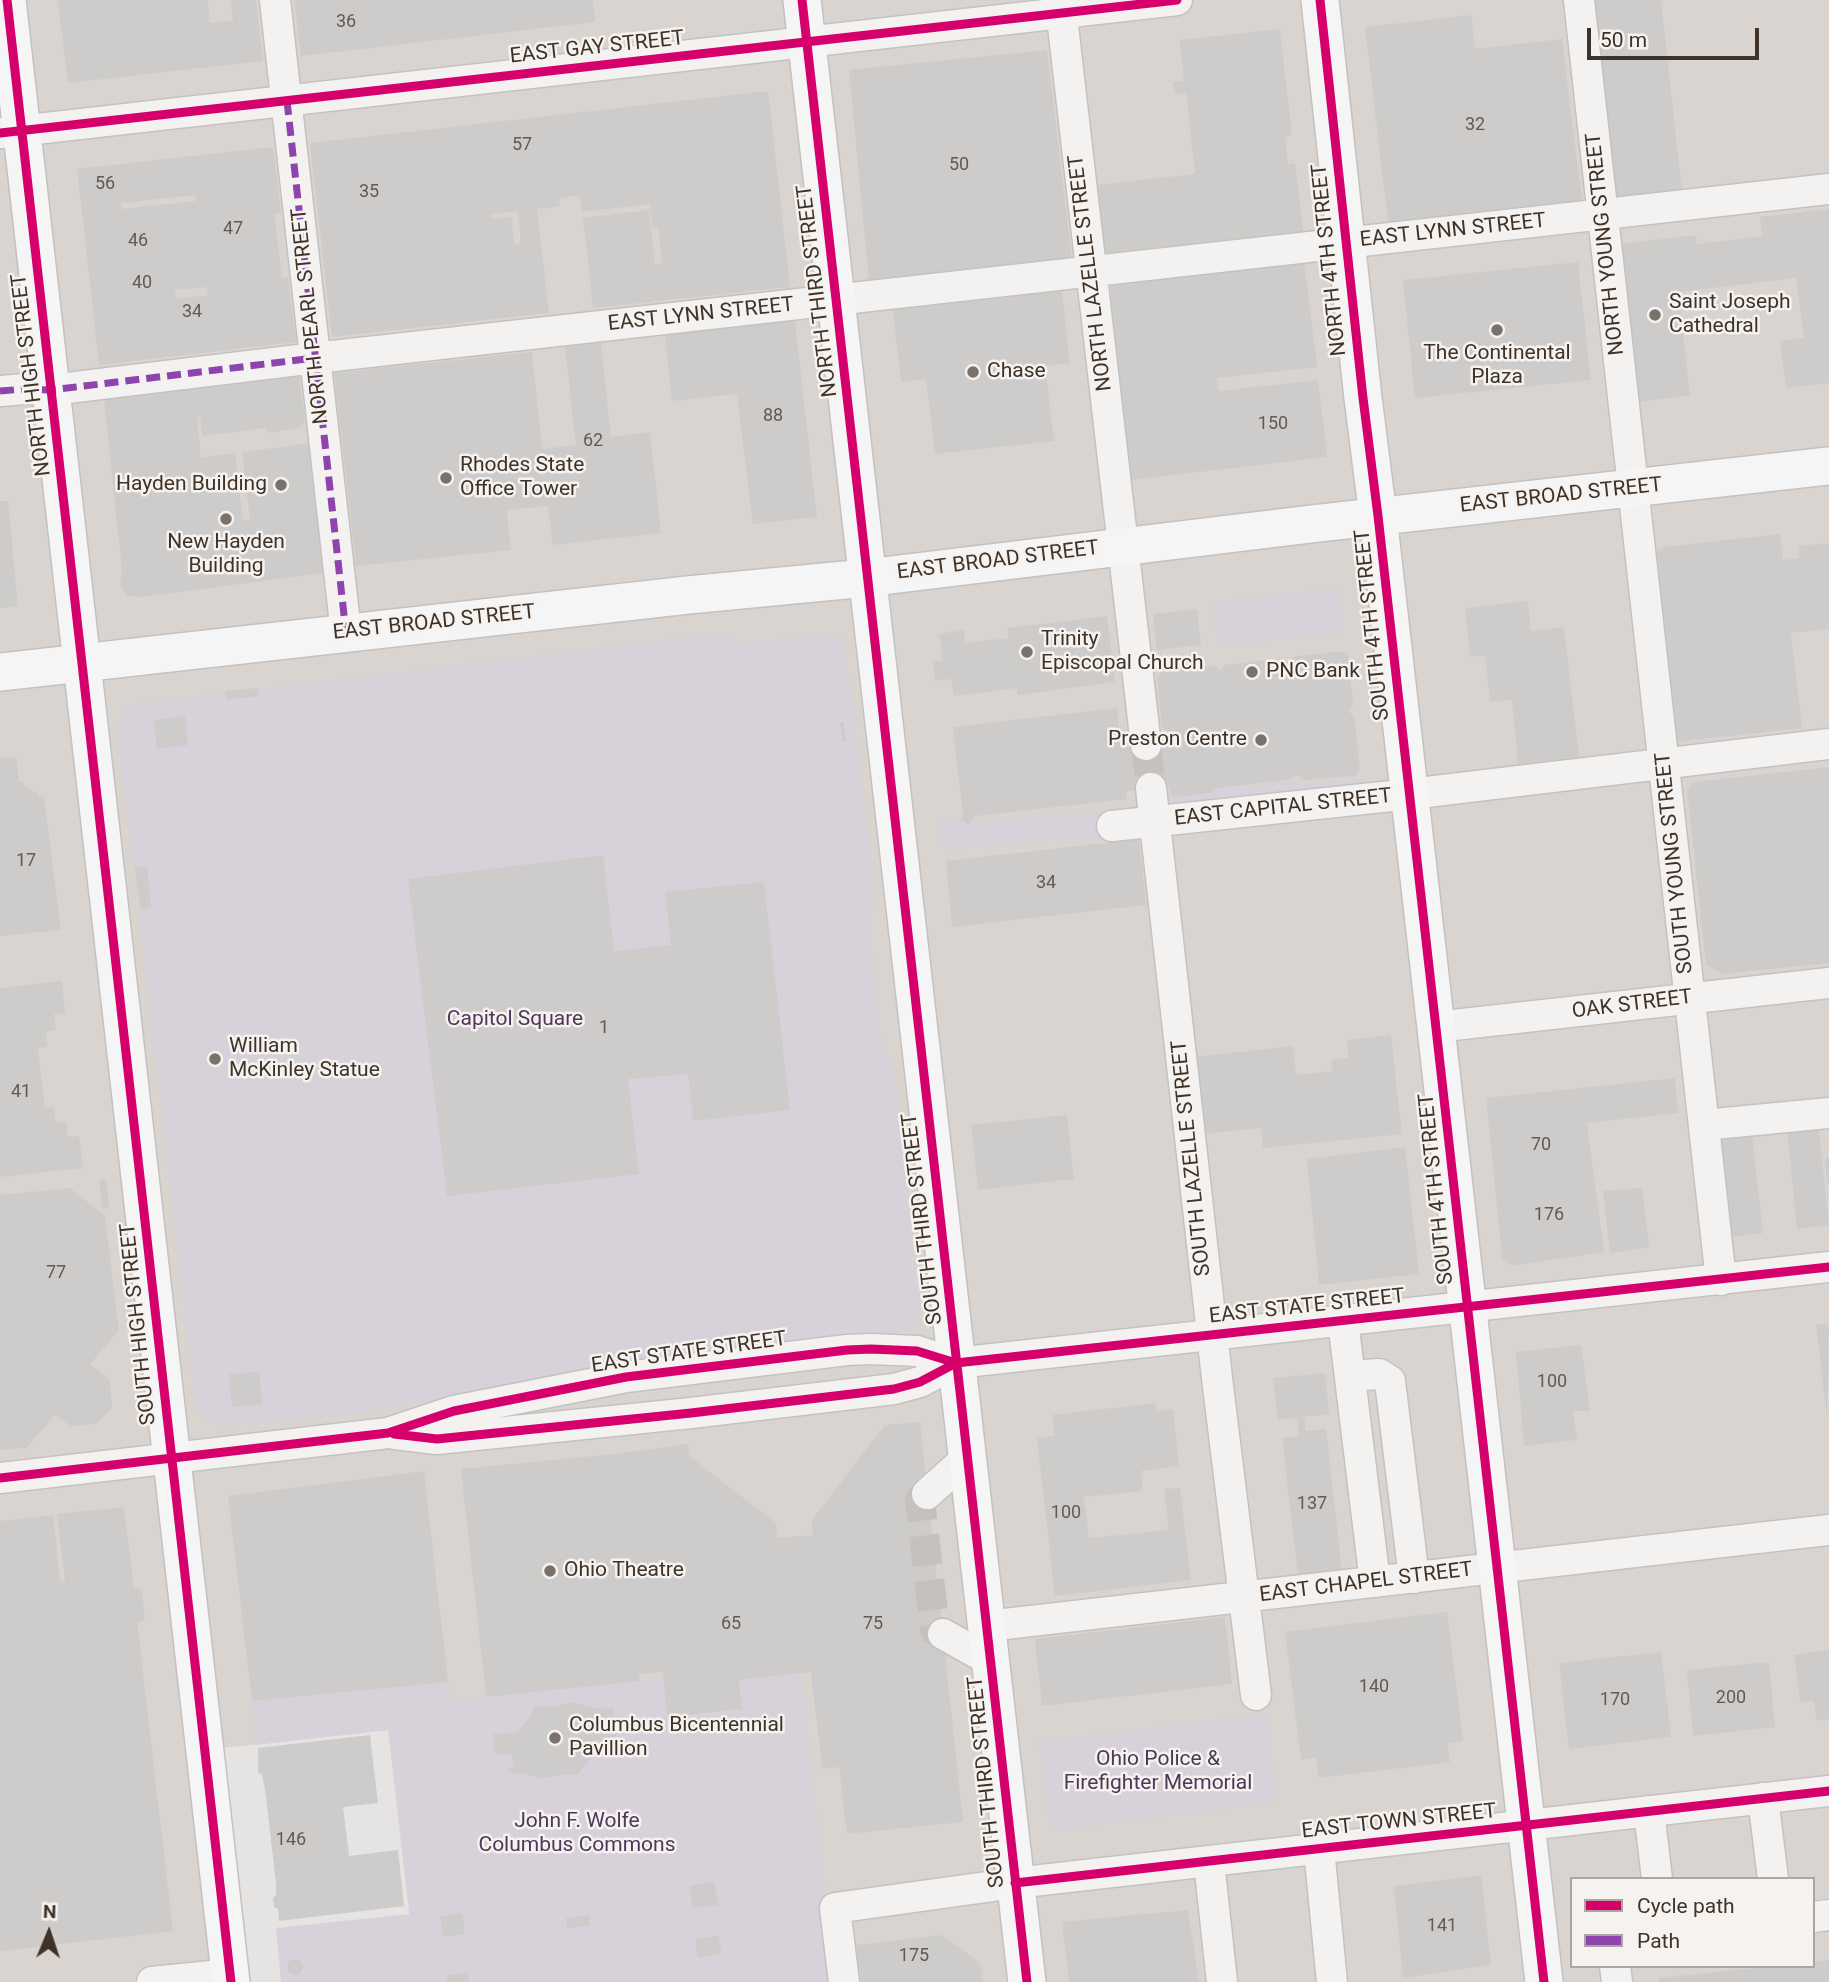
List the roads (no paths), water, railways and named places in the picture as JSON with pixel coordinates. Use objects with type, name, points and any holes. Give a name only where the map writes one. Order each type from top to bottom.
[{"type":"main road","name":"NORTH HIGH STREET","points":[[7,0],[11,132],[51,390],[83,662]]},
{"type":"main road","name":"NORTH THIRD STREET","points":[[802,0],[866,578]]},
{"type":"main road","name":"NORTH 4TH STREET","points":[[1320,0],[1378,516]]},
{"type":"main road","name":"EAST BROAD STREET","points":[[0,672],[866,578],[1378,516],[1829,466]]},
{"type":"main road","name":"SOUTH 4TH STREET","points":[[1378,516],[1544,1982]]},
{"type":"main road","name":"SOUTH THIRD STREET","points":[[866,578],[1027,1982]]},
{"type":"main road","name":"SOUTH HIGH STREET","points":[[83,662],[231,1978]]},
{"type":"street","name":"NORTH PEARL STREET","points":[[275,0],[346,633]]},
{"type":"street","name":"EAST GAY STREET","points":[[11,132],[807,42],[1061,7],[1177,0]]},
{"type":"street","name":"NORTH YOUNG STREET","points":[[1578,0],[1633,488]]},
{"type":"street","name":"NORTH LAZELLE STREET","points":[[1061,7],[1122,546]]},
{"type":"street","name":"EAST LYNN STREET","points":[[0,391],[51,390],[836,299],[1829,189]]},
{"type":"street","name":"SOUTH YOUNG STREET","points":[[1633,488],[1721,1279]]},
{"type":"street","points":[[1122,546],[1146,745]]},
{"type":"street","name":"EAST CAPITAL STREET","points":[[1112,826],[1829,744]]},
{"type":"street","name":"SOUTH LAZELLE STREET","points":[[1151,788],[1255,1695]]},
{"type":"street","name":"OAK STREET","points":[[1436,1027],[1829,983]]},
{"type":"street","points":[[1704,1125],[1829,1113]]},
{"type":"street","name":"EAST STATE STREET","points":[[388,1433],[437,1439],[691,1413],[894,1389],[920,1382],[956,1363],[1829,1267]]},
{"type":"street","points":[[1343,1321],[1375,1582]]},
{"type":"street","name":"EAST STATE STREET","points":[[0,1478],[388,1433],[454,1411],[625,1377],[758,1361],[872,1349],[917,1351],[956,1363]]},
{"type":"street","points":[[1350,1376],[1379,1374],[1390,1381],[1414,1577]]},
{"type":"street","points":[[928,1494],[968,1457]]},
{"type":"street","name":"EAST CHAPEL STREET","points":[[987,1626],[1829,1530]]},
{"type":"street","points":[[943,1634],[991,1661]]},
{"type":"street","name":"EAST TOWN STREET","points":[[844,1982],[835,1908],[1015,1883],[1829,1791]]},
{"type":"street","points":[[1763,1798],[1773,1877]]},
{"type":"street","points":[[1649,1811],[1657,1877]]},
{"type":"street","points":[[1319,1849],[1332,1982]]},
{"type":"street","points":[[1209,1861],[1222,1982]]},
{"type":"street","points":[[152,1982],[231,1978]]},
{"type":"tunnel","points":[[1146,745],[1151,788]]},
{"type":"tunnel","points":[[927,1494],[920,1500],[935,1630],[943,1634]]},
{"type":"place","name":"Saint Joseph Cathedral","points":[[1655,315]]},
{"type":"place","name":"The Continental Plaza","points":[[1497,330]]},
{"type":"place","name":"Chase","points":[[973,372]]},
{"type":"place","name":"Rhodes State Office Tower","points":[[446,478]]},
{"type":"place","name":"Hayden Building","points":[[281,485]]},
{"type":"place","name":"New Hayden Building","points":[[226,519]]},
{"type":"place","name":"Trinity Episcopal Church","points":[[1027,652]]},
{"type":"place","name":"PNC Bank","points":[[1252,672]]},
{"type":"place","name":"Preston Centre","points":[[1261,740]]},
{"type":"place","name":"William McKinley Statue","points":[[215,1059]]},
{"type":"place","name":"Ohio Theatre","points":[[550,1571]]},
{"type":"place","name":"Columbus Bicentennial Pavillion","points":[[555,1738]]},
{"type":"park label","name":"Capitol Square","points":[[515,1020]]},
{"type":"park label","name":"Ohio Police & Firefighter Memorial","points":[[1158,1772]]},
{"type":"park label","name":"John F. Wolfe Columbus Commons","points":[[577,1834]]}]
